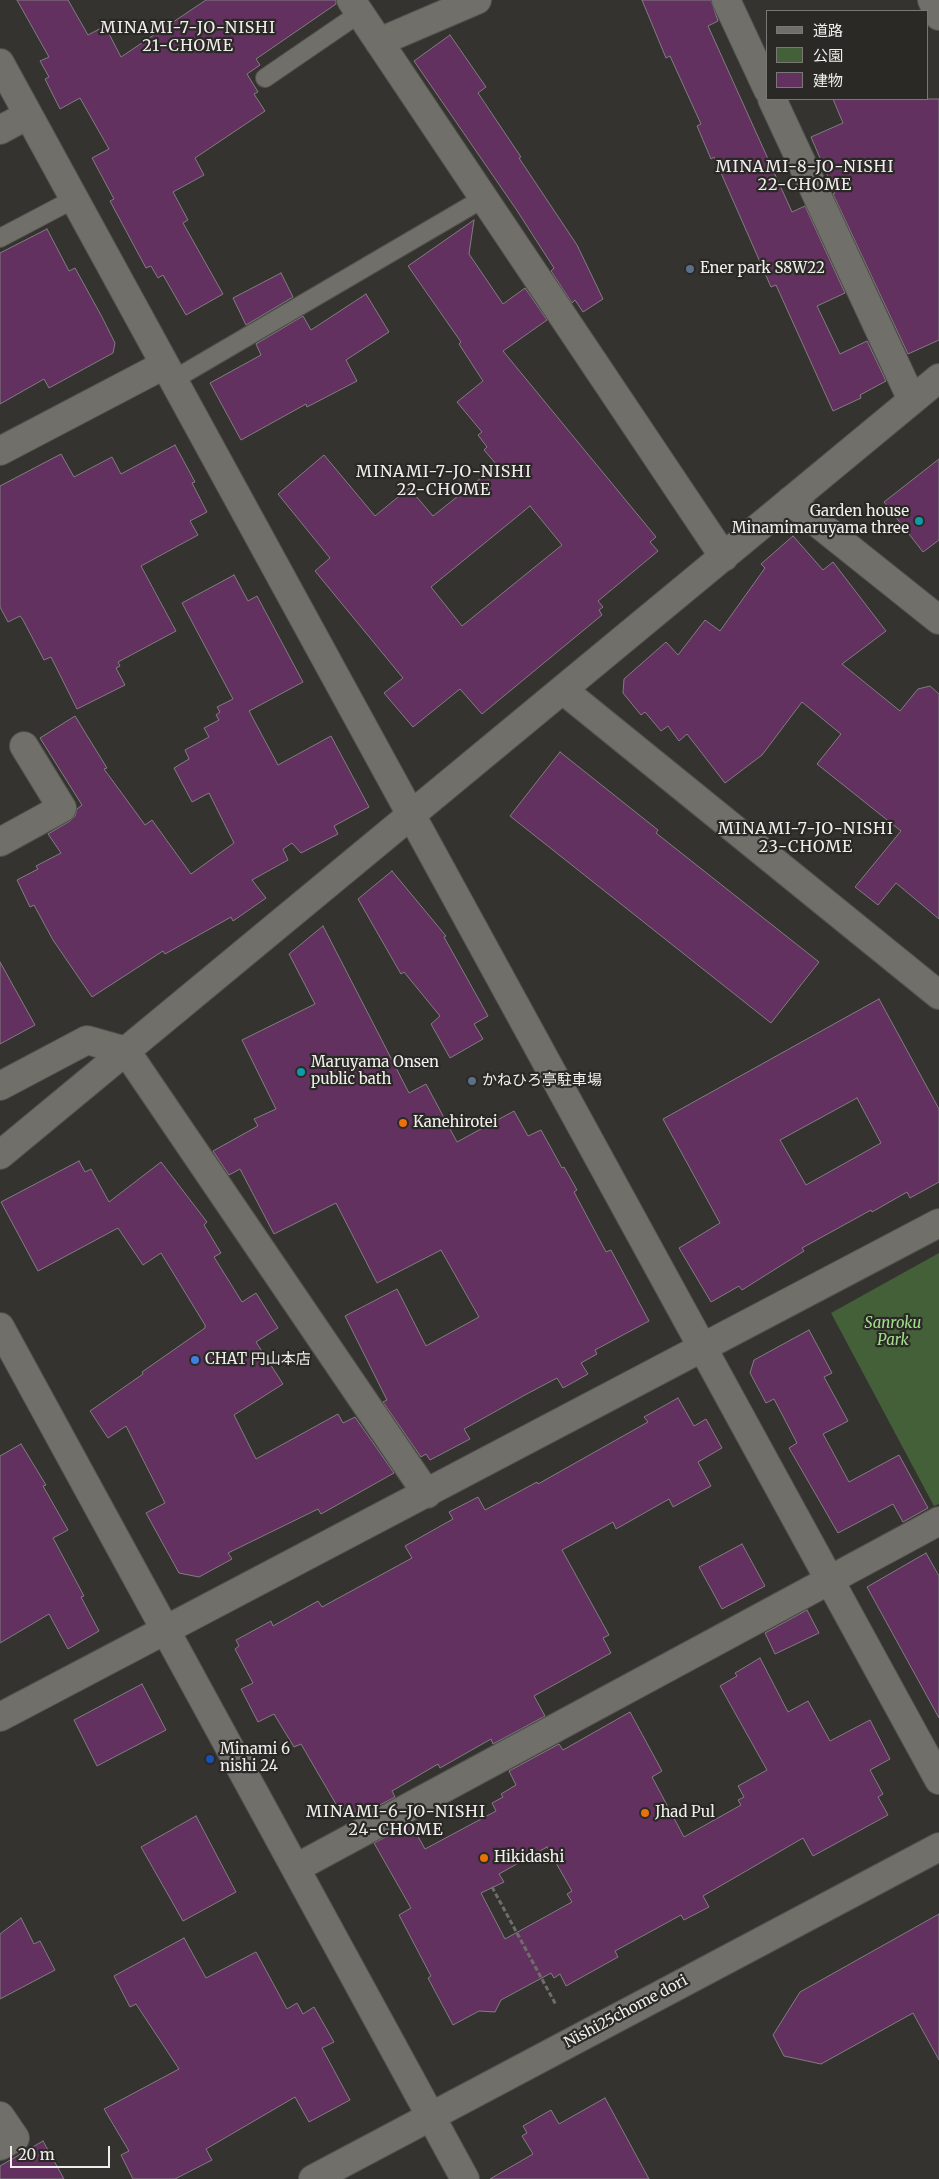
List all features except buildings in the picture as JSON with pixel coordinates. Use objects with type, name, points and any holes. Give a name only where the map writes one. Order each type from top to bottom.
[{"type":"street","points":[[379,42],[477,0]]},
{"type":"street","points":[[726,0],[766,86]]},
{"type":"street","points":[[932,0],[939,16]]},
{"type":"street","points":[[355,6],[724,557]]},
{"type":"street","points":[[0,63],[410,816],[939,1780]]},
{"type":"street","points":[[772,100],[912,400]]},
{"type":"street","points":[[0,130],[28,115]]},
{"type":"street","points":[[0,451],[168,372]]},
{"type":"street","points":[[0,1155],[939,378]]},
{"type":"street","points":[[790,501],[939,620]]},
{"type":"street","points":[[563,690],[939,995]]},
{"type":"street","points":[[0,842],[62,808],[24,746]]},
{"type":"street","points":[[0,1086],[87,1040],[126,1051],[427,1494]]},
{"type":"street","points":[[0,1718],[939,1223]]},
{"type":"street","points":[[0,1328],[465,2179]]},
{"type":"street","points":[[296,1868],[939,1521]]},
{"type":"street","name":"Nishi25chome dori","points":[[313,2179],[939,1847]]},
{"type":"street","points":[[0,2116],[15,2138],[0,2146]]},
{"type":"lane","points":[[265,78],[355,6]]},
{"type":"lane","points":[[168,372],[484,198]]},
{"type":"lane","points":[[0,238],[74,199]]},
{"type":"path","points":[[492,1887],[556,2005]]},
{"type":"green space","name":"Sanroku Park","points":[[939,1253],[939,1504],[934,1506],[831,1313]]},
{"type":"place","name":"Ener park S8W22","points":[[690,269]]},
{"type":"place","name":"Garden house Minamimaruyama three","points":[[919,521]]},
{"type":"place","name":"Maruyama Onsen public bath","points":[[301,1072]]},
{"type":"place","name":"かねひろ亭駐車場","points":[[472,1081]]},
{"type":"place","name":"Kanehirotei","points":[[403,1123]]},
{"type":"place","name":"CHAT 円山本店","points":[[195,1360]]},
{"type":"place","name":"Minami 6 nishi 24","points":[[210,1759]]},
{"type":"place","name":"Jhad Pul","points":[[645,1813]]},
{"type":"place","name":"Hikidashi","points":[[484,1858]]},
{"type":"district","name":"MINAMI-7-JO-NISHI 21-CHOME","points":[[188,37]]},
{"type":"district","name":"MINAMI-8-JO-NISHI 22-CHOME","points":[[805,176]]},
{"type":"district","name":"MINAMI-7-JO-NISHI 22-CHOME","points":[[444,481]]},
{"type":"district","name":"MINAMI-7-JO-NISHI 23-CHOME","points":[[806,838]]},
{"type":"district","name":"MINAMI-6-JO-NISHI 24-CHOME","points":[[396,1821]]}]
